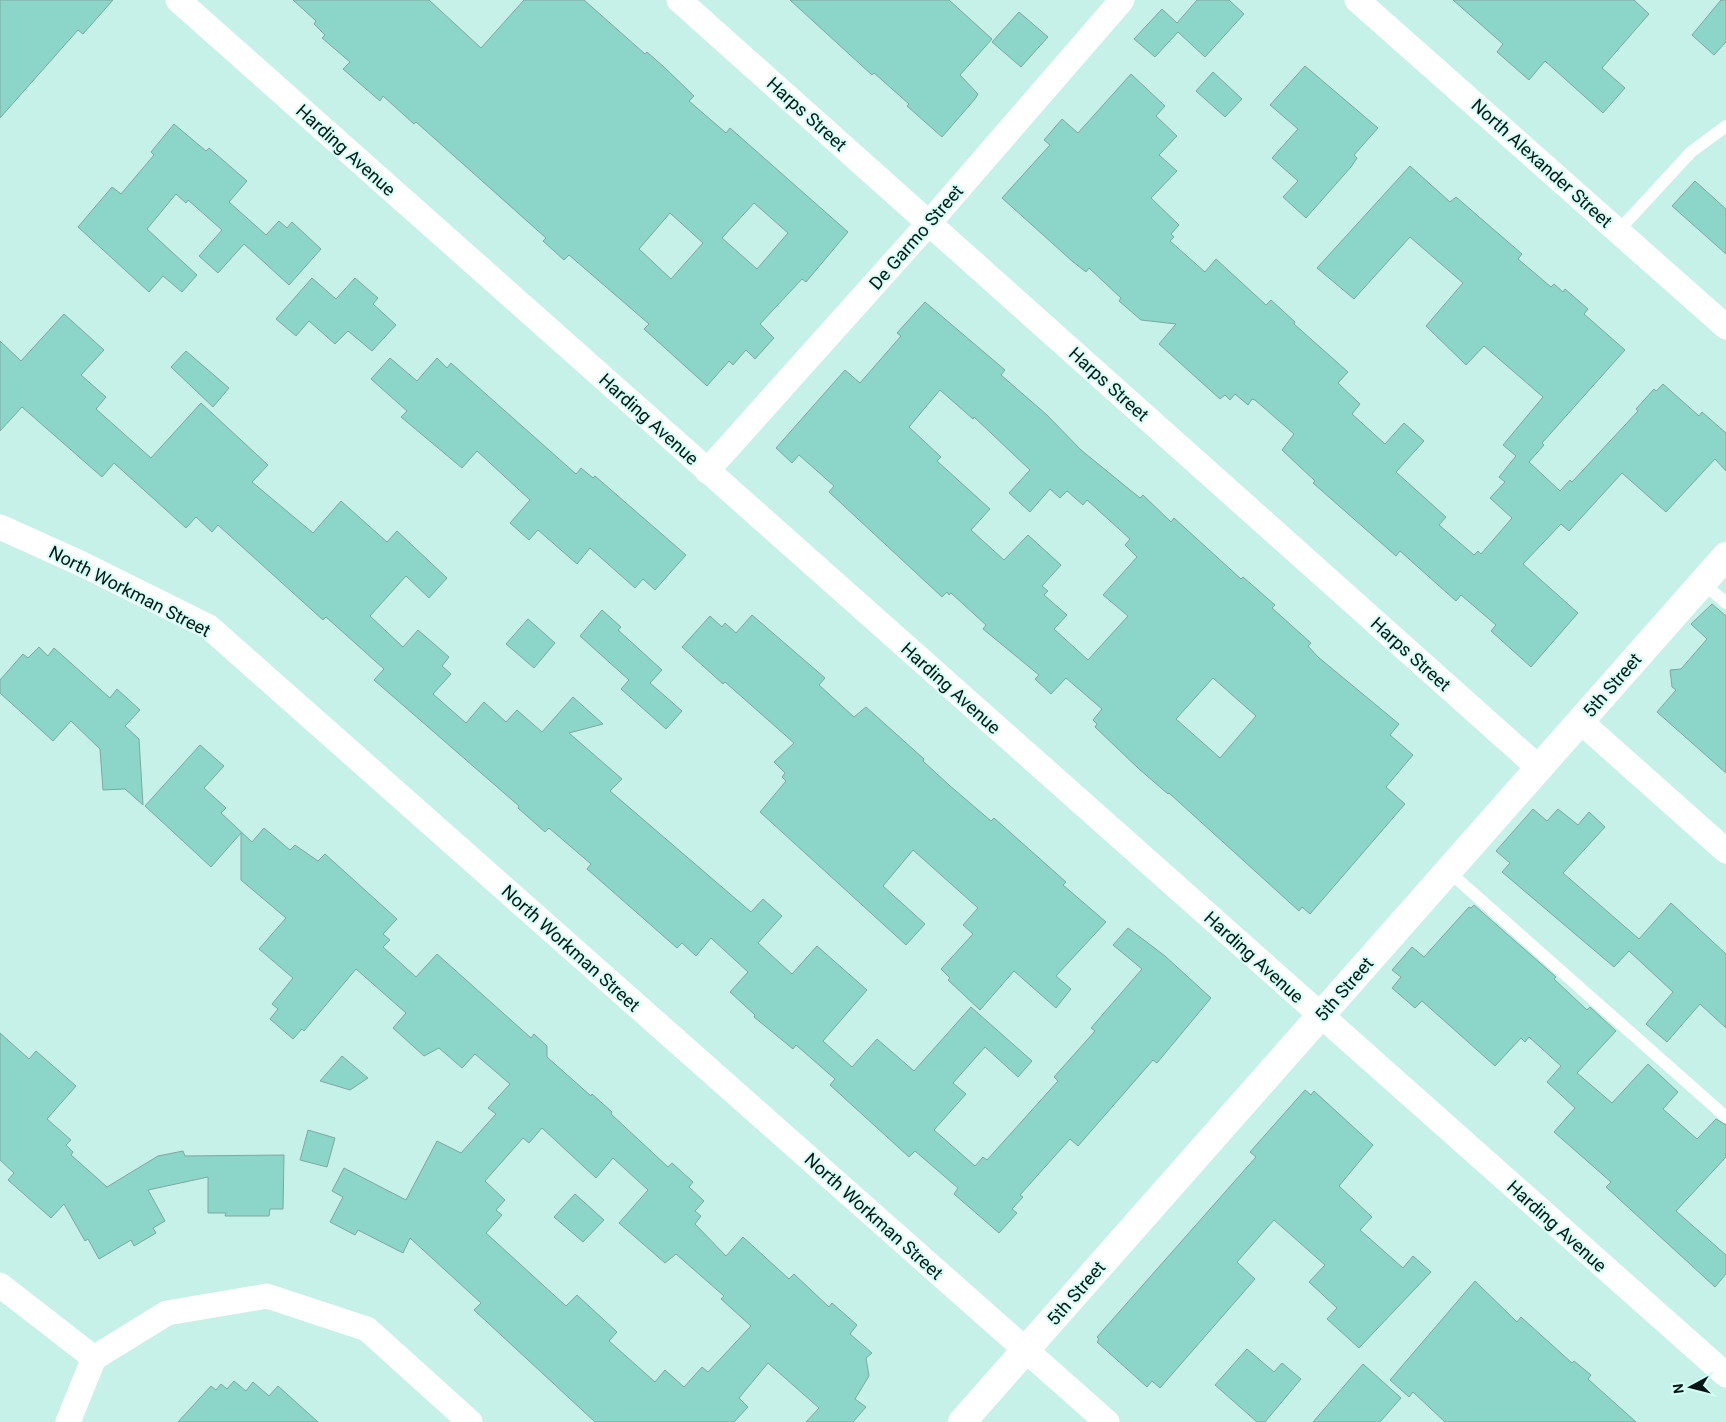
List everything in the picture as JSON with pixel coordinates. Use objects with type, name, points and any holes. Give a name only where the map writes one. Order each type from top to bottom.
[{"type":"street","name":"Harding Avenue","points":[[178,0],[707,472],[1726,1375]]},
{"type":"street","name":"Harps Street","points":[[678,0],[1539,768]]},
{"type":"street","name":"De Garmo Street","points":[[707,472],[929,223],[1122,0]]},
{"type":"street","name":"North Alexander Street","points":[[1357,0],[1726,327]]},
{"type":"street","name":"North Workman Street","points":[[0,527],[82,564],[209,627],[1106,1422]]},
{"type":"street","name":"5th Street","points":[[962,1422],[1726,556]]},
{"type":"street","points":[[1580,721],[1726,850]]},
{"type":"street","points":[[0,1286],[94,1358]]},
{"type":"street","points":[[68,1422],[94,1358],[167,1314],[268,1296],[367,1329],[470,1422]]},
{"type":"lane","points":[[1618,231],[1691,152],[1726,126]]},
{"type":"lane","points":[[1703,583],[1726,603]]},
{"type":"lane","points":[[1447,870],[1726,1117]]},
{"type":"building","points":[[0,0],[113,0],[83,34],[78,30],[0,118]]},
{"type":"building","points":[[293,0],[429,0],[481,48],[524,0],[584,0],[645,54],[647,52],[664,67],[694,96],[689,101],[726,133],[730,128],[848,232],[806,282],[802,279],[760,324],[774,338],[755,359],[746,350],[733,365],[729,361],[707,386],[644,329],[649,324],[569,255],[564,260],[543,241],[546,238],[416,122],[414,124],[383,96],[380,101],[343,69],[350,62],[322,38],[325,35],[314,24],[316,21]],"holes":[[[754,203],[788,233],[757,269],[722,238]],[[670,213],[703,243],[671,279],[639,249]]]},
{"type":"building","points":[[790,0],[949,0],[992,39],[960,75],[978,94],[942,137],[907,106],[909,104],[874,73],[872,75]]},
{"type":"building","points":[[1197,0],[1229,0],[1244,14],[1205,57],[1178,32],[1155,57],[1134,39],[1162,9],[1177,23]]},
{"type":"building","points":[[1453,0],[1634,0],[1649,14],[1602,68],[1625,88],[1603,113],[1545,61],[1529,80],[1497,52],[1503,44]]},
{"type":"building","points":[[1721,0],[1726,0],[1726,42],[1714,55],[1692,35]]},
{"type":"building","points":[[1019,12],[1048,37],[1021,67],[992,42]]},
{"type":"building","points":[[1305,66],[1378,128],[1354,155],[1357,158],[1351,167],[1306,218],[1283,197],[1298,181],[1272,158],[1298,129],[1270,105]]},
{"type":"building","points":[[1213,72],[1242,99],[1225,117],[1196,91]]},
{"type":"building","points":[[1131,74],[1165,106],[1156,116],[1177,136],[1159,155],[1177,171],[1151,198],[1179,225],[1171,234],[1174,237],[1170,241],[1205,272],[1216,259],[1266,305],[1271,300],[1295,322],[1294,324],[1348,372],[1338,383],[1360,404],[1352,414],[1385,444],[1404,423],[1424,441],[1396,472],[1446,517],[1439,525],[1474,555],[1478,551],[1481,554],[1512,518],[1490,498],[1505,482],[1499,477],[1516,456],[1503,445],[1543,397],[1484,346],[1466,365],[1426,326],[1463,283],[1410,237],[1354,299],[1317,268],[1410,166],[1450,202],[1456,197],[1522,254],[1518,259],[1551,287],[1554,284],[1563,292],[1565,289],[1588,309],[1584,314],[1625,350],[1542,443],[1544,445],[1529,462],[1560,491],[1570,480],[1572,482],[1638,411],[1636,409],[1654,389],[1656,391],[1663,384],[1699,416],[1702,412],[1726,433],[1726,471],[1715,459],[1666,512],[1622,473],[1569,531],[1561,524],[1523,564],[1578,613],[1531,667],[1491,631],[1496,625],[1461,595],[1456,601],[1400,551],[1396,556],[1313,483],[1315,481],[1282,450],[1294,434],[1255,400],[1252,399],[1248,405],[1235,394],[1230,400],[1225,395],[1220,399],[1159,344],[1176,324],[1141,320],[1119,301],[1121,298],[1089,268],[1086,272],[1072,261],[1002,198],[1050,145],[1044,140],[1062,119],[1078,133]]},
{"type":"building","points":[[174,124],[206,151],[209,148],[247,181],[229,202],[266,235],[279,221],[287,228],[292,222],[321,249],[289,285],[244,244],[218,273],[199,256],[222,230],[188,200],[186,203],[176,194],[147,229],[197,275],[182,292],[163,276],[149,292],[78,227],[112,187],[121,194],[154,155],[151,152]]},
{"type":"building","points":[[1695,181],[1726,209],[1726,254],[1672,206]]},
{"type":"building","points":[[312,278],[336,299],[355,278],[378,298],[373,304],[396,325],[372,351],[348,331],[335,344],[309,321],[296,336],[276,319]]},
{"type":"building","points":[[925,302],[1005,370],[1001,375],[1047,415],[1081,450],[1140,498],[1143,495],[1171,522],[1174,518],[1241,579],[1243,577],[1275,605],[1272,608],[1311,643],[1308,646],[1318,657],[1399,724],[1390,735],[1413,755],[1386,787],[1405,804],[1310,914],[1302,907],[1299,911],[1169,793],[1139,769],[1095,727],[1097,724],[1093,720],[1102,709],[1066,678],[1051,694],[1035,679],[1039,675],[983,629],[986,625],[951,593],[949,595],[947,592],[942,597],[829,492],[834,486],[799,455],[792,463],[776,448],[845,370],[860,383],[901,336],[897,333]],"holes":[[[940,390],[973,419],[974,417],[1030,470],[1009,493],[1030,512],[1050,489],[1060,498],[1067,491],[1083,505],[1087,500],[1130,539],[1125,545],[1137,557],[1103,595],[1128,616],[1088,660],[1054,629],[1067,615],[1044,595],[1048,591],[1042,586],[1061,565],[1028,535],[1004,560],[971,530],[990,509],[937,461],[941,457],[909,427]],[[1213,678],[1256,716],[1220,758],[1176,719]]]},
{"type":"building","points":[[64,314],[104,350],[81,375],[106,397],[96,409],[151,458],[201,403],[268,465],[252,482],[313,533],[341,501],[387,542],[397,531],[447,578],[429,598],[406,576],[370,616],[403,647],[418,630],[449,657],[442,666],[451,674],[433,694],[466,723],[484,702],[506,722],[517,710],[542,732],[573,697],[603,724],[569,733],[622,779],[610,791],[751,912],[763,899],[782,916],[758,943],[792,974],[817,946],[867,990],[823,1041],[852,1067],[877,1039],[914,1071],[971,1007],[1032,1061],[1018,1077],[985,1047],[953,1083],[966,1094],[934,1130],[975,1166],[983,1157],[987,1160],[1058,1081],[1054,1077],[1095,1031],[1091,1028],[1142,969],[1113,945],[1128,928],[1165,956],[1211,998],[1157,1063],[1153,1060],[1078,1146],[1070,1139],[1020,1195],[1023,1197],[1012,1209],[1017,1213],[999,1233],[954,1194],[958,1188],[915,1151],[909,1157],[830,1085],[835,1079],[796,1045],[793,1049],[754,1017],[755,1015],[730,992],[748,972],[711,938],[696,956],[682,943],[677,948],[587,869],[591,864],[549,828],[545,832],[518,808],[519,806],[374,680],[384,669],[326,617],[323,620],[218,525],[212,532],[196,517],[186,528],[114,463],[102,477],[22,407],[0,431],[0,341],[21,361]]},
{"type":"building","points":[[186,351],[229,388],[213,407],[171,367]]},
{"type":"building","points":[[390,358],[417,381],[437,358],[447,368],[451,363],[576,474],[581,468],[593,478],[595,476],[686,555],[655,590],[643,579],[635,588],[590,548],[577,564],[538,530],[529,540],[510,523],[530,500],[477,451],[462,468],[401,417],[407,411],[371,379]]},
{"type":"building","points":[[1712,604],[1726,616],[1726,773],[1657,712],[1676,690],[1672,687],[1670,670],[1681,669],[1707,639],[1691,624]]},
{"type":"building","points":[[602,610],[621,627],[618,630],[662,670],[650,683],[682,711],[666,729],[621,689],[629,680],[580,636]]},
{"type":"building","points":[[752,615],[825,678],[819,685],[854,717],[866,707],[924,759],[923,761],[949,785],[991,821],[994,818],[1066,882],[1063,885],[1106,922],[1056,976],[1071,989],[1056,1008],[1014,971],[980,1010],[948,980],[950,978],[941,969],[973,934],[963,925],[978,908],[913,850],[883,886],[925,924],[906,945],[760,812],[786,781],[782,777],[785,773],[774,762],[794,743],[682,647],[710,616],[722,627],[725,623],[736,633]]},
{"type":"building","points":[[528,619],[555,643],[534,668],[506,644]]},
{"type":"building","points":[[39,647],[48,656],[54,648],[110,698],[117,689],[140,710],[125,726],[139,739],[143,805],[125,789],[103,790],[100,749],[71,721],[53,741],[0,693],[0,680],[23,654],[28,658]]},
{"type":"building","points":[[200,745],[224,766],[204,788],[226,808],[221,813],[252,842],[264,828],[290,850],[295,845],[318,861],[325,854],[397,919],[383,934],[390,940],[383,947],[416,977],[437,954],[531,1038],[534,1034],[547,1046],[547,1057],[612,1112],[611,1114],[668,1167],[672,1163],[693,1182],[689,1187],[704,1201],[695,1211],[701,1216],[695,1224],[726,1256],[743,1237],[789,1279],[794,1274],[829,1307],[832,1303],[857,1325],[850,1334],[872,1353],[866,1358],[869,1376],[855,1399],[866,1407],[853,1422],[806,1422],[819,1408],[768,1363],[739,1398],[748,1407],[734,1422],[595,1422],[474,1310],[481,1303],[410,1238],[403,1253],[358,1230],[355,1235],[330,1222],[343,1197],[332,1191],[344,1168],[406,1200],[437,1141],[461,1153],[496,1114],[488,1108],[510,1084],[475,1054],[462,1068],[439,1048],[424,1056],[393,1028],[406,1013],[356,969],[304,1031],[302,1029],[293,1039],[270,1019],[278,1009],[272,1004],[293,978],[259,949],[286,918],[241,880],[241,833],[211,867],[145,806]],"holes":[[[542,1128],[596,1178],[613,1158],[648,1190],[619,1223],[665,1263],[676,1254],[724,1296],[721,1299],[751,1326],[708,1372],[702,1367],[684,1387],[665,1370],[655,1382],[609,1341],[617,1332],[577,1295],[566,1306],[486,1233],[502,1215],[496,1210],[505,1200],[485,1181],[523,1138],[529,1143]]]},
{"type":"building","points":[[1533,809],[1547,821],[1558,809],[1578,825],[1589,812],[1605,827],[1563,873],[1639,939],[1671,903],[1726,954],[1726,1028],[1700,1004],[1667,1042],[1646,1024],[1673,992],[1629,951],[1614,967],[1502,872],[1510,863],[1496,851]]},
{"type":"building","points":[[1474,905],[1556,977],[1554,979],[1587,1010],[1590,1007],[1616,1031],[1577,1073],[1612,1103],[1648,1064],[1678,1092],[1663,1109],[1697,1139],[1716,1119],[1726,1125],[1726,1157],[1676,1211],[1726,1255],[1726,1274],[1715,1287],[1606,1187],[1611,1182],[1554,1132],[1575,1108],[1547,1082],[1561,1066],[1529,1037],[1525,1042],[1521,1038],[1495,1066],[1422,1001],[1415,1008],[1392,988],[1401,977],[1392,970],[1412,947],[1424,957],[1469,907],[1471,908]]},
{"type":"building","points":[[0,1033],[29,1059],[36,1051],[76,1086],[47,1119],[71,1140],[66,1145],[73,1152],[71,1155],[107,1187],[158,1156],[183,1151],[185,1156],[284,1155],[283,1209],[270,1209],[269,1216],[225,1216],[226,1213],[208,1213],[208,1177],[148,1190],[165,1221],[153,1228],[156,1233],[134,1246],[131,1240],[99,1259],[88,1239],[85,1241],[64,1204],[51,1218],[8,1180],[14,1173],[0,1160]]},
{"type":"building","points":[[342,1056],[368,1078],[350,1090],[320,1081]]},
{"type":"building","points":[[1305,1090],[1311,1095],[1314,1091],[1373,1145],[1339,1186],[1372,1217],[1360,1230],[1403,1268],[1413,1256],[1431,1272],[1359,1348],[1327,1319],[1337,1308],[1309,1282],[1325,1265],[1274,1220],[1237,1262],[1255,1279],[1160,1388],[1152,1381],[1147,1387],[1097,1342],[1099,1339],[1097,1337],[1256,1157],[1250,1152]]},
{"type":"building","points":[[308,1130],[335,1138],[327,1167],[300,1160]]},
{"type":"building","points":[[575,1194],[604,1220],[583,1242],[554,1217]]},
{"type":"building","points":[[1475,1281],[1517,1322],[1521,1317],[1572,1363],[1574,1361],[1591,1375],[1588,1379],[1636,1422],[1445,1422],[1413,1392],[1409,1397],[1390,1380]]},
{"type":"building","points":[[1247,1349],[1274,1372],[1282,1363],[1301,1379],[1265,1422],[1257,1422],[1215,1385]]},
{"type":"building","points":[[1363,1364],[1401,1398],[1380,1422],[1313,1422]]},
{"type":"building","points":[[234,1381],[246,1391],[253,1382],[269,1396],[278,1386],[318,1422],[178,1422],[211,1386],[216,1390],[221,1384],[227,1389]]}]
